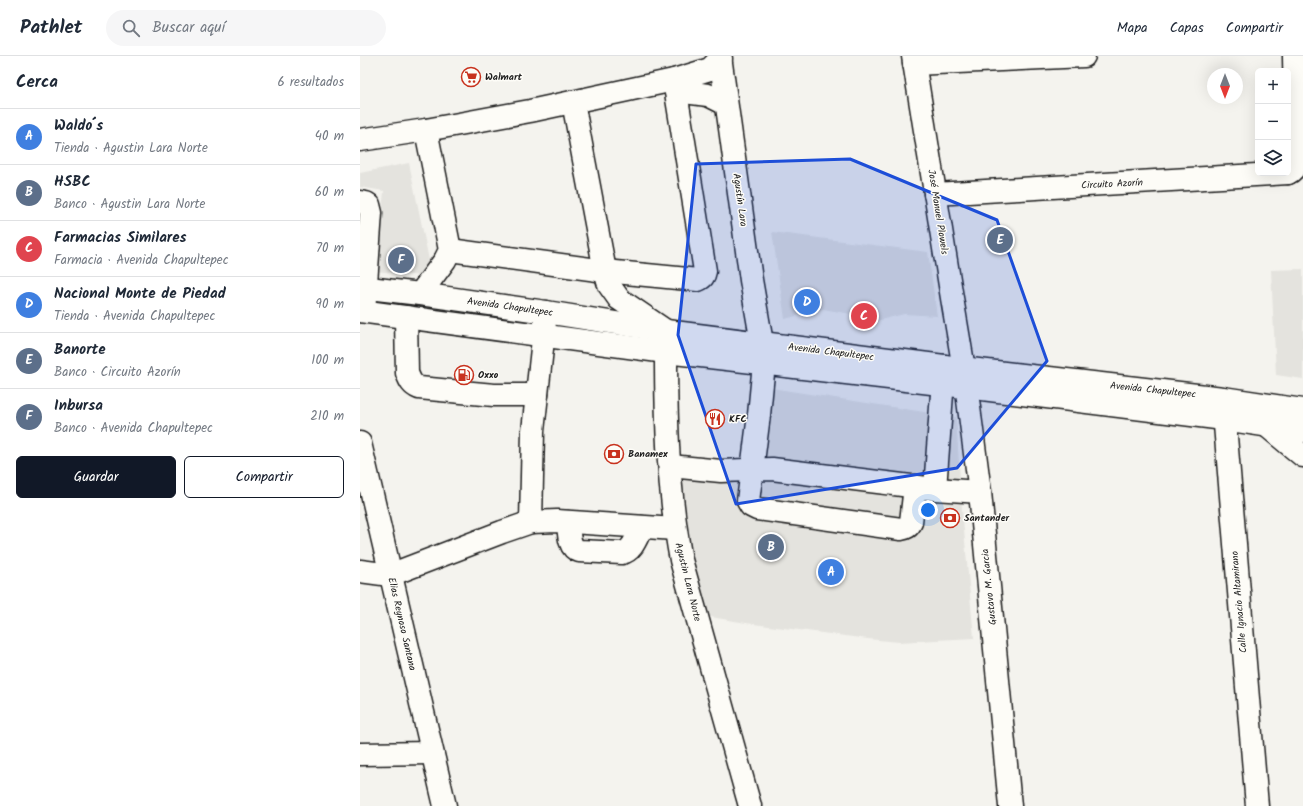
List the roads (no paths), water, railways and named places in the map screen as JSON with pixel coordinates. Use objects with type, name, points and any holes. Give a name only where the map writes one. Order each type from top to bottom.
[{"type":"street","points":[[913,60],[1084,56]]},
{"type":"street","name":"Circuito Azorín","points":[[1291,172],[1295,168],[1296,162],[1294,56]]},
{"type":"street","points":[[360,140],[426,130],[573,102],[675,86],[710,69],[721,57]]},
{"type":"street","name":"Agustín Lara","points":[[721,57],[726,104],[763,353],[759,415],[748,501],[751,506],[757,510],[906,529],[910,526],[925,487]]},
{"type":"street","name":"José Manuel Plowels","points":[[913,60],[952,298],[954,377]]},
{"type":"street","points":[[675,86],[708,95],[726,104]]},
{"type":"street","points":[[450,250],[605,271],[698,280],[702,279],[704,275],[704,263],[675,86]]},
{"type":"street","points":[[573,102],[605,271],[609,285],[619,299],[666,341]]},
{"type":"street","points":[[420,294],[445,260],[450,250],[426,130]]},
{"type":"street","name":"Circuito Azorín","points":[[935,194],[1255,175]]},
{"type":"street","points":[[360,202],[366,203],[371,209],[365,240],[362,311],[544,334],[666,341],[763,353]]},
{"type":"street","name":"Avenida Chapultepec","points":[[363,288],[420,294],[546,312],[666,341],[705,336],[763,353],[1224,409],[1269,416],[1303,410]]},
{"type":"street","points":[[406,317],[414,310],[423,306],[479,302]]},
{"type":"street","points":[[531,522],[533,431],[546,312]]},
{"type":"street","points":[[406,317],[408,373],[409,380],[414,386],[419,388],[494,395],[536,395]]},
{"type":"street","name":"Agustin Lara Norte","points":[[666,341],[666,399],[675,529],[681,560],[750,806]]},
{"type":"street","points":[[925,487],[954,377]]},
{"type":"street","name":"Gustavo M. Garcia","points":[[954,377],[980,492],[1010,806]]},
{"type":"street","name":"Calle Ignacio Altamirano","points":[[1224,409],[1257,806]]},
{"type":"street","points":[[1269,416],[1303,431]]},
{"type":"street","points":[[1269,416],[1303,456]]},
{"type":"street","name":"Elias Reynoso Santana","points":[[360,443],[444,806]]},
{"type":"street","points":[[670,466],[721,471],[772,469],[980,492]]},
{"type":"street","points":[[360,570],[390,575],[531,522],[548,520],[675,529]]},
{"type":"street","points":[[568,522],[572,546],[575,550],[579,551],[627,552],[630,550],[642,527]]},
{"type":"street","points":[[360,754],[432,753]]},
{"type":"place","name":"Walmart","points":[[471,77]]},
{"type":"place","name":"Banorte","points":[[1000,240]]},
{"type":"place","name":"Inbursa","points":[[401,260]]},
{"type":"place","name":"Nacional Monte de Piedad","points":[[807,302]]},
{"type":"place","name":"Farmacias Similares","points":[[864,316]]},
{"type":"place","name":"Oxxo","points":[[464,375]]},
{"type":"place","name":"KFC","points":[[715,419]]},
{"type":"place","name":"Banamex","points":[[614,454]]},
{"type":"place","name":"Santander","points":[[950,518]]},
{"type":"place","name":"HSBC","points":[[771,547]]},
{"type":"place","name":"Waldo´s","points":[[831,572]]}]
